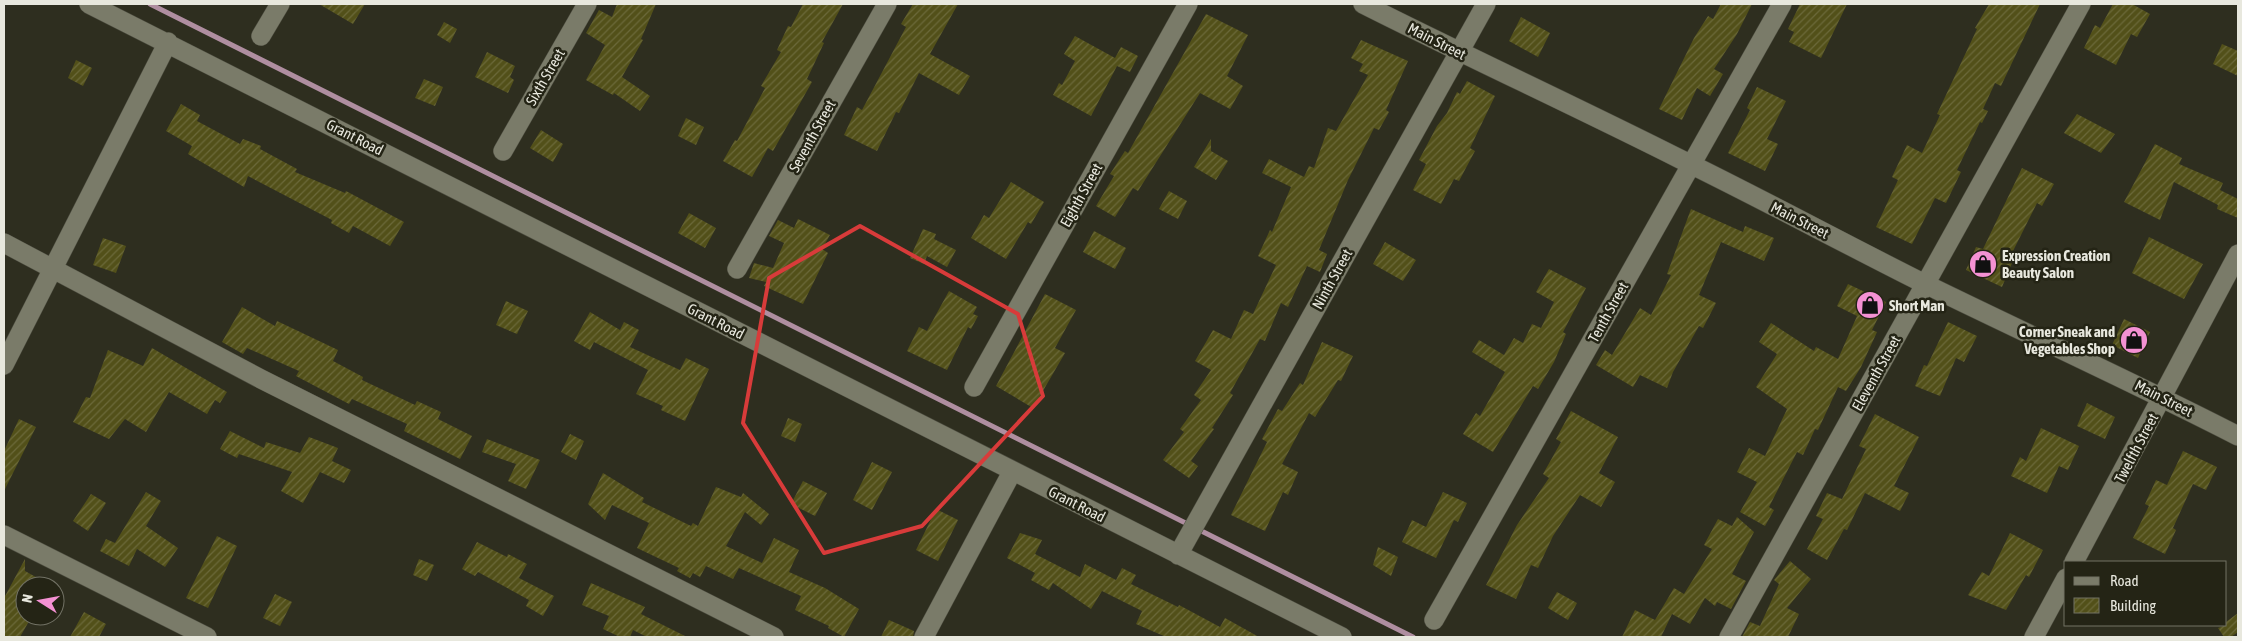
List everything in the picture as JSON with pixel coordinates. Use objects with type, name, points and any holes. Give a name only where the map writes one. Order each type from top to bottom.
[{"type":"street","name":"Grant Road","points":[[90,4],[1012,472],[1342,637]]},
{"type":"street","points":[[261,36],[280,4]]},
{"type":"street","name":"Sixth Street","points":[[503,151],[587,4]]},
{"type":"street","name":"Seventh Street","points":[[737,269],[887,4]]},
{"type":"street","name":"Eighth Street","points":[[974,387],[1188,4]]},
{"type":"street","name":"Main Street","points":[[1363,4],[1459,53],[1692,164],[1926,284],[2163,397],[2238,436]]},
{"type":"street","name":"Ninth Street","points":[[1178,555],[1486,4]]},
{"type":"street","name":"Tenth Street","points":[[1434,620],[1782,4]]},
{"type":"street","name":"Eleventh Street","points":[[1729,637],[2081,4]]},
{"type":"street","points":[[4,365],[168,42]]},
{"type":"street","points":[[4,243],[261,379],[774,637]]},
{"type":"street","name":"Twelfth Street","points":[[2075,561],[2238,254]]},
{"type":"street","points":[[924,637],[1012,472]]},
{"type":"street","points":[[4,535],[207,637]]},
{"type":"street","points":[[2034,637],[2064,582]]},
{"type":"highlighted area","points":[[860,226],[1018,314],[1043,396],[922,526],[824,553],[743,423],[769,278]]},
{"type":"building","points":[[319,4],[365,4],[353,24]]},
{"type":"building","points":[[617,4],[656,4],[641,39],[643,40],[622,77],[650,96],[640,111],[614,93],[613,95],[586,80],[605,45],[586,33],[599,10],[612,17]]},
{"type":"building","points":[[803,4],[843,4],[822,42],[824,43],[807,79],[812,82],[773,151],[768,148],[752,177],[723,161],[735,140],[737,141],[765,88],[761,86],[781,52],[777,50],[788,26],[791,27]]},
{"type":"building","points":[[913,4],[958,4],[930,54],[970,76],[959,95],[919,73],[899,113],[896,112],[877,151],[844,135],[857,107],[862,110],[906,27],[901,24]]},
{"type":"building","points":[[1721,4],[1752,4],[1737,34],[1714,69],[1723,74],[1710,96],[1697,88],[1682,120],[1659,109],[1694,38],[1708,16],[1713,19]]},
{"type":"building","points":[[1800,4],[1847,4],[1821,58],[1789,42],[1794,32],[1788,29]]},
{"type":"building","points":[[1989,4],[2040,4],[2001,86],[1995,83],[1983,109],[1988,111],[1982,123],[1980,122],[1957,170],[1961,172],[1946,203],[1935,198],[1912,244],[1876,227],[1898,180],[1892,177],[1907,145],[1922,153],[1940,115],[1937,114],[1977,29],[1975,28]]},
{"type":"building","points":[[2113,4],[2132,4],[2150,14],[2137,37],[2131,34],[2116,65],[2084,48],[2095,25],[2100,28]]},
{"type":"building","points":[[1206,14],[1248,35],[1227,76],[1243,86],[1230,109],[1200,93],[1138,191],[1133,188],[1115,217],[1096,206],[1114,176],[1110,174],[1125,151],[1128,153]]},
{"type":"building","points":[[1521,17],[1550,33],[1538,57],[1509,41]]},
{"type":"building","points":[[444,22],[457,29],[450,43],[437,35]]},
{"type":"building","points":[[1075,36],[1115,58],[1121,47],[1138,56],[1130,72],[1117,66],[1091,116],[1053,95],[1059,83],[1062,85],[1075,61],[1064,54]]},
{"type":"building","points":[[1361,40],[1408,61],[1386,110],[1389,112],[1379,130],[1374,128],[1348,180],[1319,250],[1327,254],[1320,272],[1307,266],[1288,307],[1281,303],[1265,341],[1260,339],[1230,393],[1233,395],[1212,428],[1214,429],[1191,461],[1198,466],[1189,478],[1163,460],[1184,432],[1180,429],[1201,400],[1194,395],[1211,370],[1195,361],[1213,330],[1231,339],[1244,310],[1253,314],[1276,265],[1258,256],[1270,230],[1272,232],[1291,187],[1262,173],[1269,159],[1304,177],[1309,166],[1314,168],[1328,128],[1336,131],[1368,75],[1359,71],[1363,64],[1351,58]]},
{"type":"building","points":[[2222,44],[2238,51],[2238,76],[2213,64]]},
{"type":"building","points":[[487,52],[515,66],[510,77],[514,80],[508,93],[475,77]]},
{"type":"building","points":[[76,60],[92,68],[83,86],[68,78]]},
{"type":"building","points":[[424,79],[443,87],[435,106],[415,98]]},
{"type":"building","points":[[1467,81],[1495,96],[1470,148],[1475,151],[1459,181],[1454,179],[1441,204],[1413,190],[1426,164],[1419,160],[1437,126],[1447,113],[1457,92],[1460,94]]},
{"type":"building","points":[[1757,87],[1786,101],[1767,139],[1778,144],[1765,171],[1728,153],[1750,110],[1747,108]]},
{"type":"building","points":[[181,104],[200,115],[197,121],[240,144],[243,139],[261,146],[260,149],[297,169],[295,172],[345,193],[346,191],[404,222],[390,246],[353,226],[349,233],[331,223],[332,220],[248,176],[244,187],[188,154],[192,146],[166,131]]},
{"type":"building","points":[[2077,114],[2115,134],[2101,153],[2064,133]]},
{"type":"building","points":[[686,118],[704,127],[696,145],[678,136]]},
{"type":"building","points":[[541,130],[563,144],[553,162],[530,148]]},
{"type":"building","points":[[1211,139],[1211,151],[1228,161],[1216,180],[1194,167]]},
{"type":"building","points":[[2155,144],[2182,158],[2179,164],[2223,183],[2220,190],[2238,199],[2238,218],[2217,209],[2218,205],[2174,182],[2160,220],[2124,202]]},
{"type":"building","points":[[2022,168],[2054,184],[2042,206],[2037,203],[2008,261],[2012,263],[2002,287],[1966,270],[1976,247],[1983,249]]},
{"type":"building","points":[[1011,182],[1044,202],[1031,224],[1028,222],[1006,259],[971,238],[984,215],[989,218]]},
{"type":"building","points":[[1169,191],[1187,201],[1178,219],[1159,209]]},
{"type":"building","points":[[1691,209],[1743,232],[1745,226],[1774,238],[1764,261],[1721,242],[1699,295],[1716,303],[1703,328],[1699,326],[1673,372],[1667,388],[1640,375],[1633,387],[1596,365],[1605,350],[1612,355],[1640,308],[1651,315],[1671,275],[1667,274]]},
{"type":"building","points":[[689,213],[716,228],[705,248],[678,233]]},
{"type":"building","points":[[798,219],[830,235],[822,249],[828,253],[803,304],[764,286],[766,282],[749,278],[754,263],[773,268],[784,243],[769,236],[778,220],[794,228]]},
{"type":"building","points":[[923,229],[936,234],[934,239],[956,250],[947,267],[927,256],[924,264],[910,258]]},
{"type":"building","points":[[1094,231],[1126,248],[1115,269],[1083,252]]},
{"type":"building","points":[[2149,237],[2203,264],[2184,299],[2132,273]]},
{"type":"building","points":[[103,238],[126,246],[116,273],[93,265]]},
{"type":"building","points":[[1385,242],[1416,260],[1403,281],[1373,264]]},
{"type":"building","points":[[1549,269],[1586,288],[1563,332],[1566,334],[1554,362],[1538,389],[1533,386],[1493,452],[1463,434],[1476,413],[1480,416],[1505,372],[1472,352],[1479,340],[1504,355],[1514,338],[1523,343],[1532,324],[1541,328],[1554,302],[1536,292]]},
{"type":"building","points":[[1848,284],[1886,302],[1872,330],[1877,332],[1861,367],[1846,391],[1838,387],[1818,430],[1815,429],[1803,455],[1797,452],[1769,507],[1774,510],[1765,526],[1740,512],[1757,482],[1737,472],[1749,448],[1765,456],[1787,409],[1756,387],[1777,354],[1759,342],[1771,323],[1814,351],[1816,347],[1838,359],[1857,316],[1837,306]]},
{"type":"building","points":[[949,291],[977,307],[973,314],[978,316],[971,329],[968,327],[947,370],[907,351],[919,327],[927,331]]},
{"type":"building","points":[[1045,294],[1076,310],[1055,348],[1065,353],[1033,408],[996,386]]},
{"type":"building","points":[[506,301],[528,311],[517,334],[496,325]]},
{"type":"building","points":[[242,307],[275,326],[277,321],[338,350],[333,361],[363,377],[362,380],[415,405],[417,401],[441,412],[438,419],[472,436],[460,459],[404,431],[407,424],[352,399],[349,404],[296,376],[299,371],[247,348],[243,354],[222,342]]},
{"type":"building","points":[[590,312],[620,330],[624,322],[639,330],[630,347],[680,370],[686,358],[709,369],[685,421],[661,410],[663,406],[636,394],[648,370],[594,342],[590,350],[574,341]]},
{"type":"building","points":[[2124,319],[2150,332],[2138,358],[2112,345]]},
{"type":"building","points":[[1948,322],[1977,336],[1964,362],[1956,358],[1940,396],[1915,386],[1924,365],[1927,366]]},
{"type":"building","points":[[1322,342],[1353,356],[1341,381],[1338,380],[1315,417],[1309,413],[1282,464],[1298,472],[1288,495],[1283,492],[1265,531],[1231,515],[1267,442],[1262,439],[1278,409],[1282,411],[1300,383],[1303,385]]},
{"type":"building","points":[[152,348],[227,392],[220,403],[215,400],[207,414],[169,392],[146,432],[125,419],[109,439],[73,422],[86,397],[90,398],[108,350],[143,366]]},
{"type":"building","points":[[2087,403],[2115,417],[2105,439],[2077,426]]},
{"type":"building","points":[[1571,411],[1618,437],[1599,473],[1615,482],[1601,507],[1580,495],[1553,536],[1538,568],[1531,565],[1516,599],[1486,585],[1517,525],[1549,478],[1543,474],[1561,442],[1556,439]]},
{"type":"building","points":[[1875,414],[1919,437],[1894,486],[1909,493],[1900,511],[1865,493],[1847,530],[1844,529],[1827,560],[1807,549],[1823,519],[1816,516],[1827,493],[1842,499],[1866,449],[1859,446]]},
{"type":"building","points":[[788,418],[802,424],[795,442],[781,436]]},
{"type":"building","points":[[19,419],[36,427],[4,491],[4,451]]},
{"type":"building","points":[[2041,428],[2079,446],[2068,470],[2059,466],[2047,493],[2011,476],[2020,457],[2026,461]]},
{"type":"building","points":[[230,431],[264,448],[266,442],[300,453],[309,437],[338,448],[332,461],[351,470],[344,483],[320,472],[303,503],[281,491],[292,472],[239,454],[237,458],[220,449]]},
{"type":"building","points":[[570,434],[584,441],[576,460],[561,452]]},
{"type":"building","points":[[487,439],[540,460],[526,489],[508,481],[516,464],[482,452]]},
{"type":"building","points":[[2183,451],[2217,467],[2206,490],[2193,484],[2173,528],[2176,530],[2165,554],[2133,538],[2149,506],[2145,504],[2156,480],[2167,485]]},
{"type":"building","points":[[872,462],[892,472],[872,510],[853,500]]},
{"type":"building","points":[[603,473],[644,498],[642,502],[691,526],[693,523],[698,526],[716,487],[741,497],[743,493],[769,514],[761,525],[745,512],[726,546],[762,563],[774,538],[799,550],[789,572],[825,588],[859,609],[844,637],[828,628],[829,626],[795,610],[801,596],[739,568],[733,579],[706,566],[700,577],[693,573],[690,578],[677,571],[679,568],[637,548],[649,523],[612,505],[605,520],[588,504]]},
{"type":"building","points":[[803,481],[827,493],[815,516],[791,504]]},
{"type":"building","points":[[146,492],[161,501],[146,526],[178,548],[165,567],[137,549],[129,566],[100,551],[106,539],[115,543]]},
{"type":"building","points":[[1443,492],[1467,503],[1458,522],[1454,520],[1436,558],[1402,542],[1412,520],[1426,527]]},
{"type":"building","points":[[91,494],[106,503],[88,531],[73,521]]},
{"type":"building","points":[[936,509],[958,520],[938,561],[916,550]]},
{"type":"building","points":[[1737,517],[1754,532],[1732,574],[1746,581],[1731,609],[1717,602],[1715,606],[1705,598],[1690,624],[1672,614],[1661,637],[1622,637],[1635,610],[1655,620],[1674,588],[1684,594],[1712,549],[1704,545],[1718,519],[1732,526]]},
{"type":"building","points":[[1020,533],[1042,540],[1035,554],[1080,577],[1085,564],[1116,580],[1122,568],[1136,575],[1131,584],[1178,607],[1179,605],[1220,627],[1225,618],[1259,637],[1166,637],[1136,624],[1142,611],[1102,591],[1091,609],[1053,583],[1049,590],[1031,580],[1035,573],[1007,558]]},
{"type":"building","points":[[2010,533],[2043,550],[2029,577],[2026,575],[2006,610],[1968,595],[1982,572],[1989,576]]},
{"type":"building","points":[[217,536],[237,546],[208,608],[186,598]]},
{"type":"building","points":[[477,542],[507,557],[508,554],[527,564],[519,578],[554,596],[543,616],[526,606],[529,600],[478,572],[475,576],[462,569]]},
{"type":"building","points":[[1378,547],[1398,557],[1391,576],[1373,565]]},
{"type":"building","points":[[25,559],[25,571],[34,576],[16,576]]},
{"type":"building","points":[[419,559],[434,565],[427,581],[413,575]]},
{"type":"building","points":[[1790,561],[1811,579],[1787,608],[1799,614],[1788,637],[1742,637],[1750,622],[1760,626],[1779,584],[1774,580]]},
{"type":"building","points":[[15,578],[15,626],[26,626],[20,637],[4,637],[4,598]]},
{"type":"building","points":[[591,583],[645,607],[641,614],[687,637],[647,637],[633,630],[630,637],[620,637],[603,629],[609,616],[582,605]]},
{"type":"building","points":[[1557,592],[1577,603],[1568,620],[1548,608]]},
{"type":"building","points":[[275,594],[292,602],[280,626],[263,618]]},
{"type":"building","points":[[84,612],[106,624],[99,637],[70,637]]},
{"type":"building","points":[[2238,613],[2238,632],[2231,637],[2224,637],[2218,628],[2227,626],[2227,621]]},
{"type":"building","points":[[889,620],[914,631],[913,637],[881,637]]},
{"type":"waterway","points":[[150,4],[1413,637]]},
{"type":"place","name":"Expression Creation Beauty Salon","points":[[1983,264]]},
{"type":"place","name":"Short Man","points":[[1870,305]]},
{"type":"place","name":"Corner Sneak and Vegetables Shop","points":[[2134,340]]}]
